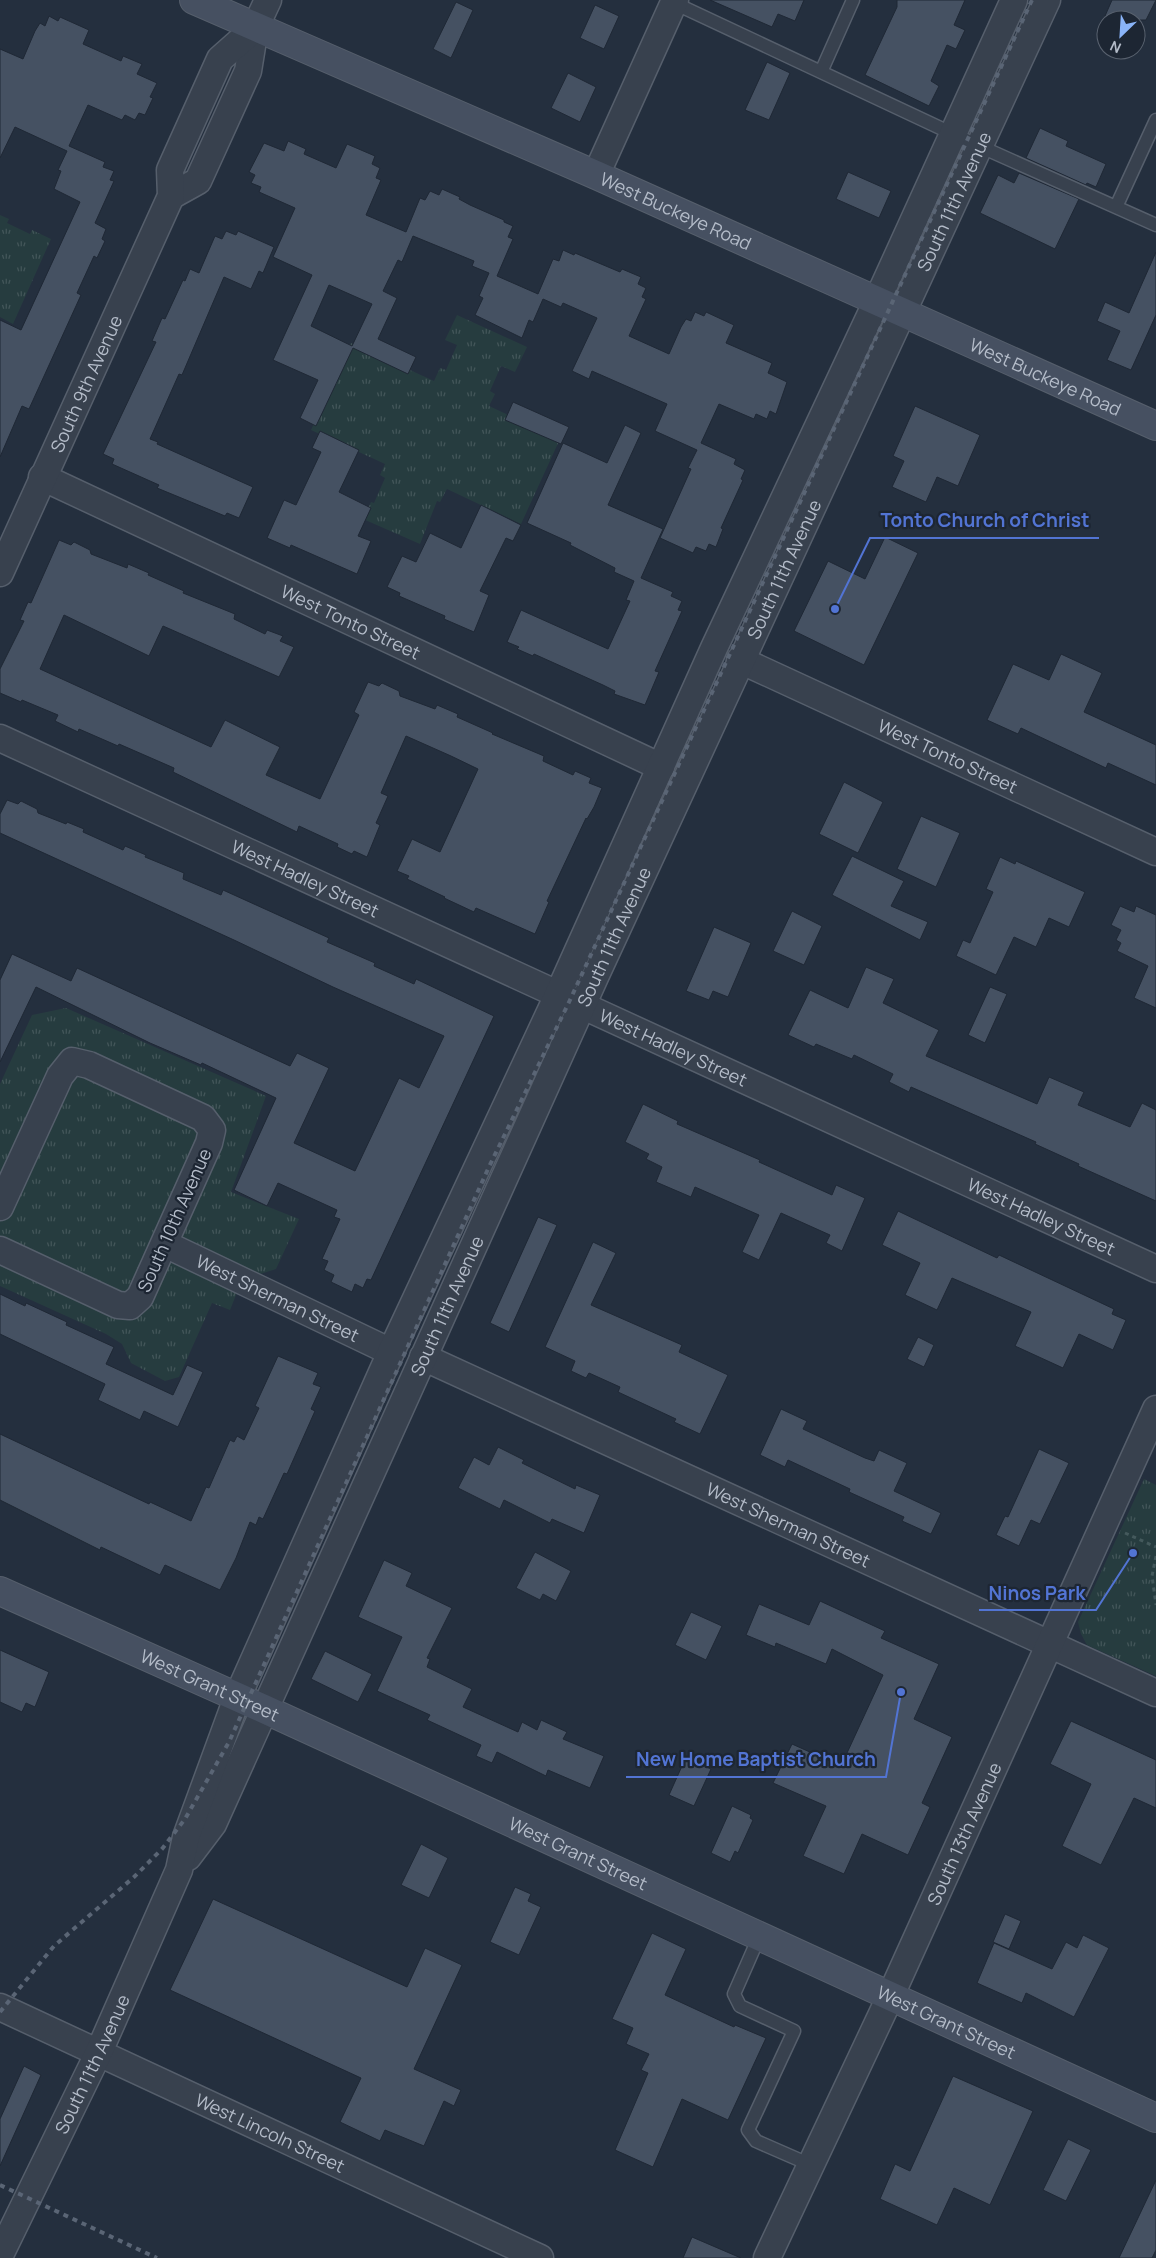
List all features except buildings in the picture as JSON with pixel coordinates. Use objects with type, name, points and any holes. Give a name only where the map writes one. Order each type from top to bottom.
[{"type":"main road","name":"West Buckeye Road","points":[[194,0],[596,174],[1156,426]]},
{"type":"main road","name":"West Grant Street","points":[[0,1591],[1156,2118]]},
{"type":"street","name":"South 9th Avenue","points":[[0,573],[171,196],[198,181],[248,71],[255,28],[268,0]]},
{"type":"street","name":"South 11th Avenue","points":[[0,2255],[98,2054],[179,1870],[186,1837],[237,1698],[391,1352],[558,995],[772,522],[877,301],[1014,0]]},
{"type":"street","name":"South 11th Avenue","points":[[179,1870],[213,1824],[582,1005],[1047,0]]},
{"type":"street","points":[[596,174],[674,2]]},
{"type":"street","name":"West Tonto Street","points":[[42,477],[660,767]]},
{"type":"street","name":"West Tonto Street","points":[[740,660],[1156,852]]},
{"type":"street","name":"West Hadley Street","points":[[0,738],[1156,1269]]},
{"type":"street","name":"South 10th Avenue","points":[[0,1250],[118,1305],[130,1306],[140,1297],[210,1143],[212,1130],[203,1118],[89,1065],[72,1062],[60,1076],[7,1172]]},
{"type":"street","points":[[0,1208],[7,1172]]},
{"type":"street","name":"West Sherman Street","points":[[164,1244],[391,1352]]},
{"type":"street","name":"West Sherman Street","points":[[423,1357],[1156,1693]]},
{"type":"street","name":"South 13th Avenue","points":[[767,2258],[890,1997],[1156,1409]]},
{"type":"street","name":"West Lincoln Street","points":[[0,2007],[540,2258]]},
{"type":"lane","points":[[820,72],[854,0]]},
{"type":"lane","points":[[674,2],[952,134],[1156,225]]},
{"type":"lane","points":[[1116,208],[1156,120]]},
{"type":"lane","points":[[760,1937],[734,1994],[740,2006],[794,2031],[748,2130],[756,2141],[810,2165]]},
{"type":"path","points":[[1123,1532],[1156,1547]]},
{"type":"path","points":[[1156,1556],[1152,1576],[1156,1605]]},
{"type":"green space","points":[[0,215],[9,219],[7,223],[30,234],[32,230],[51,239],[13,324],[0,317]]},
{"type":"green space","points":[[457,315],[527,347],[515,372],[501,366],[490,391],[495,394],[489,406],[560,439],[521,524],[447,489],[440,502],[437,501],[420,544],[363,519],[371,502],[374,503],[385,478],[380,475],[385,464],[311,430],[351,343],[434,381],[440,368],[446,370],[457,345],[445,340]]},
{"type":"green space","points":[[66,1008],[266,1096],[231,1192],[299,1219],[276,1269],[242,1280],[230,1310],[212,1303],[179,1377],[165,1381],[131,1363],[122,1344],[106,1334],[0,1286],[0,1084],[32,1015]]},
{"type":"green space","points":[[1144,1479],[1156,1485],[1156,1676],[1087,1645],[1081,1634],[1078,1622]]},
{"type":"railway","points":[[0,2012],[54,1946],[134,1877],[162,1849],[185,1819],[229,1742],[488,1169],[570,1000],[1032,0]]},
{"type":"railway","points":[[0,2185],[157,2258]]},
{"type":"place","name":"Tonto Church of Christ","points":[[835,609]]},
{"type":"place","name":"Ninos Park","points":[[1133,1553]]},
{"type":"place","name":"New Home Baptist Church","points":[[901,1692]]}]
